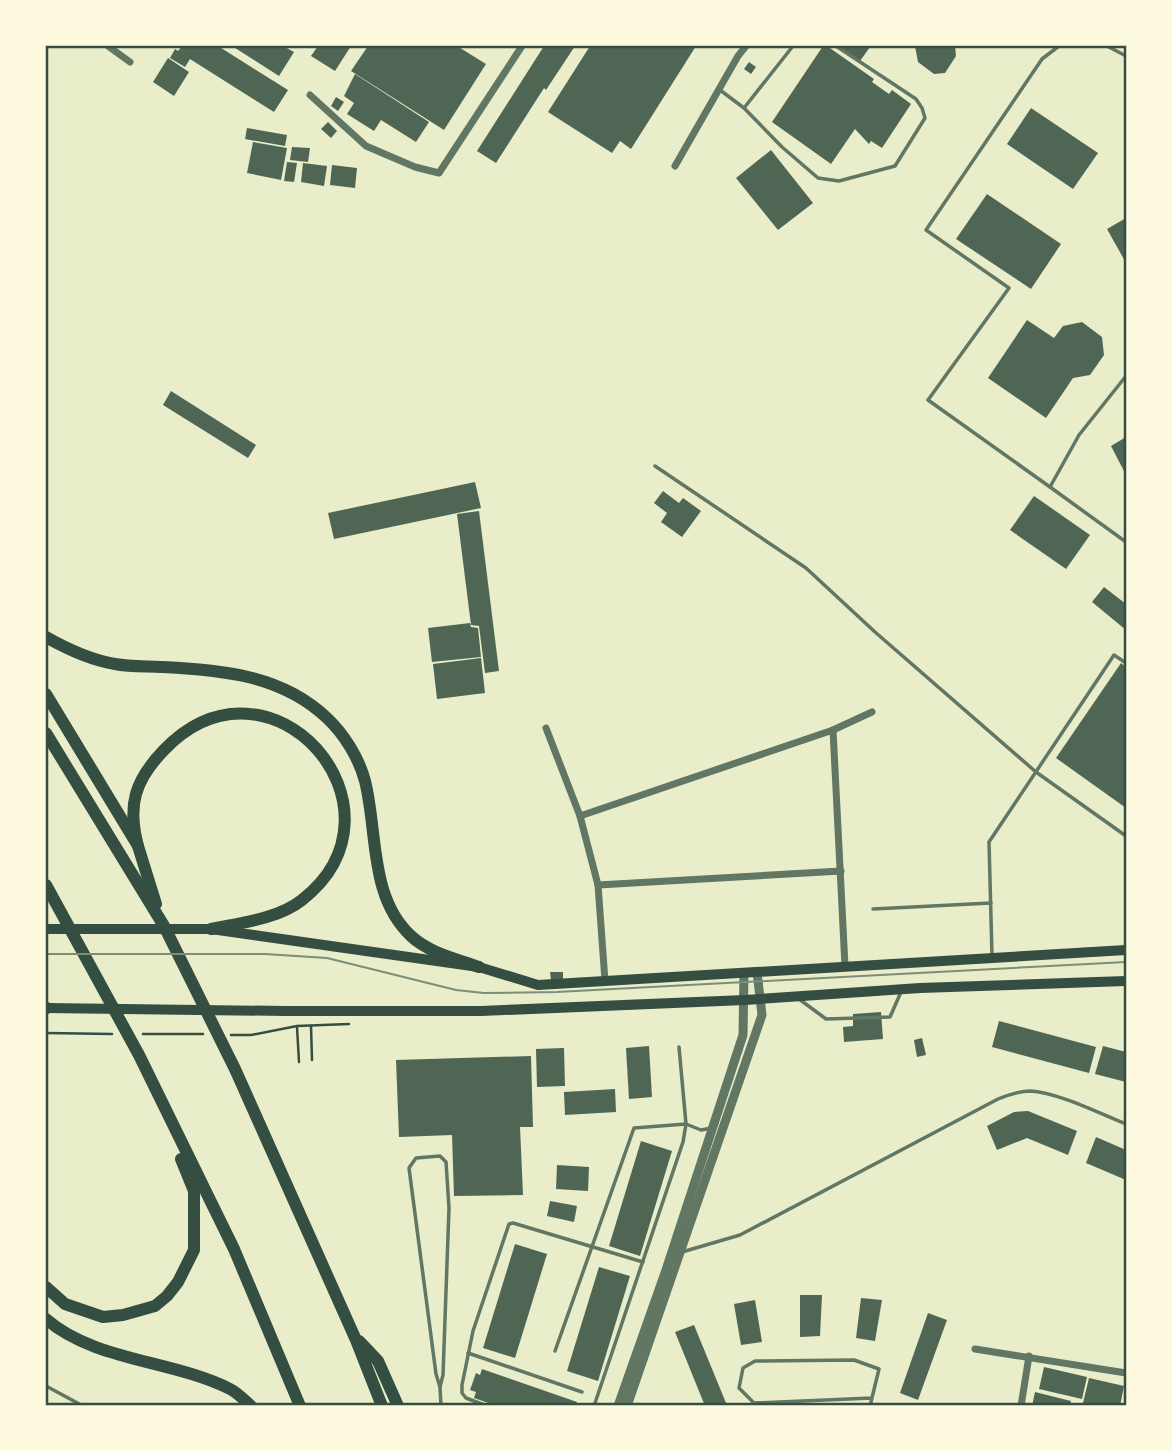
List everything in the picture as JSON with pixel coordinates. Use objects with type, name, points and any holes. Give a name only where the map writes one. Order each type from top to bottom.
[{"type":"highway","points":[[46,637],[90,658],[116,665],[206,669],[253,677],[294,693],[309,702],[335,726],[346,741],[364,780],[383,893],[394,916],[412,937],[432,950],[479,967]]},
{"type":"highway","points":[[46,694],[138,846]]},
{"type":"highway","points":[[161,921],[131,818],[137,785],[151,763],[172,741],[196,723],[213,717],[248,713],[265,716],[293,727],[313,743],[326,759],[341,792],[344,827],[341,844],[334,864],[302,901],[269,915],[211,929]]},
{"type":"highway","points":[[46,733],[161,921],[235,1069],[356,1340],[382,1405]]},
{"type":"highway","points":[[46,887],[139,1055],[234,1249],[300,1405]]},
{"type":"highway","points":[[46,1287],[65,1304],[86,1313],[103,1317],[123,1315],[155,1306],[178,1282],[189,1264],[196,1230],[194,1191],[139,1055]]},
{"type":"highway","points":[[46,1319],[60,1331],[100,1348],[189,1372],[232,1390],[251,1405]]},
{"type":"highway","points":[[356,1340],[378,1360],[398,1405]]},
{"type":"main road","points":[[46,929],[211,929],[479,967],[538,985],[1126,950]]},
{"type":"main road","points":[[46,1008],[481,1011],[1126,981]]},
{"type":"street","points":[[108,46],[130,62]]},
{"type":"street","points":[[310,95],[366,146],[415,167],[439,173],[522,46]]},
{"type":"street","points":[[675,166],[746,46]]},
{"type":"street","points":[[580,816],[833,730],[872,712]]},
{"type":"street","points":[[546,728],[580,816],[598,885],[605,981]]},
{"type":"street","points":[[833,730],[845,966]]},
{"type":"street","points":[[598,885],[841,871]]},
{"type":"street","points":[[618,1405],[679,1253],[762,1015],[757,972]]},
{"type":"street","points":[[627,1405],[743,1035],[744,973]]},
{"type":"street","points":[[975,1349],[1126,1373]]},
{"type":"street","points":[[1021,1405],[1029,1356]]},
{"type":"lane","points":[[744,108],[793,46]]},
{"type":"lane","points":[[719,89],[744,108],[782,147],[818,178],[839,181],[895,166],[925,118],[922,108],[916,99],[836,46]]},
{"type":"lane","points":[[1059,46],[1042,59],[926,230],[1009,288],[928,400],[1126,542]]},
{"type":"lane","points":[[1107,46],[1126,55]]},
{"type":"lane","points":[[1050,487],[1079,435],[1126,376]]},
{"type":"lane","points":[[655,466],[806,568],[1036,772],[1126,836]]},
{"type":"lane","points":[[992,958],[989,842],[1114,655],[1126,663]]},
{"type":"lane","points":[[873,909],[991,903]]},
{"type":"lane","points":[[794,996],[826,1019],[890,1017],[902,990]]},
{"type":"lane","points":[[594,1405],[683,1142],[686,1124],[679,1047]]},
{"type":"lane","points":[[679,1253],[740,1235],[998,1099],[1015,1093],[1031,1091],[1052,1095],[1126,1124]]},
{"type":"lane","points":[[555,1351],[634,1128],[686,1124],[701,1130],[713,1128]]},
{"type":"lane","points":[[440,1387],[443,1375],[449,1208],[446,1161],[443,1157],[436,1156],[416,1158],[411,1162],[409,1171],[441,1405]]},
{"type":"lane","points":[[487,1405],[466,1398],[462,1393],[473,1331],[509,1224],[643,1262]]},
{"type":"lane","points":[[468,1353],[582,1392]]},
{"type":"lane","points":[[870,1405],[872,1398],[878,1369],[854,1360],[755,1361],[743,1368],[740,1377],[739,1388],[754,1403],[872,1398]]},
{"type":"lane","points":[[46,1386],[83,1405]]},
{"type":"path","points":[[311,1026],[312,1060]]},
{"type":"path","points":[[297,1027],[299,1062]]},
{"type":"path","points":[[46,1033],[120,1034]]},
{"type":"path","points":[[133,1034],[212,1034]]},
{"type":"path","points":[[225,1035],[251,1035]]},
{"type":"building","points":[[182,46],[218,46],[288,90],[274,112],[190,59],[185,67],[170,58],[175,49],[178,51]]},
{"type":"building","points":[[232,46],[283,46],[294,52],[279,76]]},
{"type":"building","points":[[318,46],[351,46],[335,71],[311,56]]},
{"type":"building","points":[[368,46],[457,46],[486,64],[444,130],[351,71]]},
{"type":"building","points":[[544,46],[575,46],[546,90],[544,88],[496,163],[477,151]]},
{"type":"building","points":[[590,46],[696,46],[631,149],[620,141],[612,153],[548,112]]},
{"type":"building","points":[[823,46],[827,46],[874,79],[872,82],[889,94],[892,90],[911,104],[882,148],[871,141],[869,144],[855,129],[831,164],[772,122]]},
{"type":"building","points":[[838,46],[868,46],[870,47],[860,61]]},
{"type":"building","points":[[915,46],[955,46],[956,56],[945,73],[934,74],[918,62]]},
{"type":"building","points":[[168,58],[189,72],[174,96],[153,82]]},
{"type":"building","points":[[749,62],[756,67],[751,74],[744,69]]},
{"type":"building","points":[[355,74],[429,122],[416,142],[381,120],[374,131],[347,114],[354,103],[344,96]]},
{"type":"building","points":[[336,97],[344,102],[338,111],[331,106]]},
{"type":"building","points":[[1031,108],[1098,153],[1073,189],[1007,144]]},
{"type":"building","points":[[328,122],[337,131],[331,138],[321,129]]},
{"type":"building","points":[[247,128],[287,135],[285,146],[245,139]]},
{"type":"building","points":[[253,142],[287,148],[281,180],[247,173]]},
{"type":"building","points":[[292,147],[310,148],[308,162],[290,160]]},
{"type":"building","points":[[771,150],[813,203],[778,230],[736,178]]},
{"type":"building","points":[[287,162],[297,163],[294,182],[284,181]]},
{"type":"building","points":[[303,163],[327,166],[324,186],[301,182]]},
{"type":"building","points":[[332,165],[357,168],[355,188],[330,185]]},
{"type":"building","points":[[987,194],[1061,244],[1031,289],[956,239]]},
{"type":"building","points":[[1126,218],[1126,263],[1107,229]]},
{"type":"building","points":[[1027,320],[1054,338],[1063,326],[1082,322],[1102,337],[1104,355],[1090,375],[1073,378],[1046,418],[988,378]]},
{"type":"building","points":[[171,391],[256,445],[248,458],[163,405]]},
{"type":"building","points":[[1126,437],[1126,475],[1111,446]]},
{"type":"building","points":[[475,482],[481,508],[334,539],[328,513]]},
{"type":"building","points":[[663,491],[679,503],[683,498],[701,511],[682,537],[661,522],[667,513],[654,503]]},
{"type":"building","points":[[1034,496],[1090,535],[1066,569],[1010,530]]},
{"type":"building","points":[[479,511],[499,671],[485,673],[479,626],[471,625],[457,514]]},
{"type":"building","points":[[1104,587],[1126,604],[1126,630],[1092,602]]},
{"type":"building","points":[[470,623],[471,627],[478,628],[481,657],[432,662],[428,628]]},
{"type":"building","points":[[481,658],[485,693],[437,699],[433,664]]},
{"type":"building","points":[[1121,663],[1126,667],[1126,808],[1056,758]]},
{"type":"building","points":[[550,972],[563,972],[563,979],[551,980]]},
{"type":"building","points":[[881,1012],[883,1039],[844,1042],[843,1027],[853,1026],[853,1014]]},
{"type":"building","points":[[999,1021],[1096,1047],[1089,1073],[992,1047]]},
{"type":"building","points":[[922,1038],[926,1055],[917,1057],[914,1040]]},
{"type":"building","points":[[649,1046],[652,1097],[629,1099],[626,1048]]},
{"type":"building","points":[[1103,1046],[1126,1052],[1126,1082],[1095,1074]]},
{"type":"building","points":[[564,1048],[565,1086],[537,1087],[536,1049]]},
{"type":"building","points":[[531,1056],[533,1127],[520,1127],[523,1195],[454,1196],[452,1135],[399,1137],[396,1060]]},
{"type":"building","points":[[615,1089],[616,1112],[565,1115],[564,1092]]},
{"type":"building","points":[[1028,1111],[1077,1131],[1068,1155],[1027,1138],[997,1150],[987,1126],[1014,1112]]},
{"type":"building","points":[[1096,1137],[1126,1150],[1126,1180],[1086,1163]]},
{"type":"building","points":[[641,1141],[672,1151],[640,1256],[609,1246]]},
{"type":"building","points":[[557,1165],[589,1167],[588,1191],[556,1189]]},
{"type":"building","points":[[550,1201],[577,1206],[574,1222],[547,1216]]},
{"type":"building","points":[[515,1244],[547,1254],[515,1358],[483,1348]]},
{"type":"building","points":[[599,1267],[630,1276],[598,1381],[567,1371]]},
{"type":"building","points":[[800,1295],[822,1295],[820,1336],[800,1337]]},
{"type":"building","points":[[861,1298],[882,1300],[875,1341],[856,1338]]},
{"type":"building","points":[[755,1300],[762,1342],[741,1345],[734,1304]]},
{"type":"building","points":[[928,1313],[947,1320],[918,1400],[900,1393]]},
{"type":"building","points":[[694,1325],[726,1403],[721,1406],[705,1406],[675,1332]]},
{"type":"building","points":[[1044,1367],[1087,1377],[1082,1399],[1039,1389]]},
{"type":"building","points":[[482,1369],[577,1402],[576,1406],[497,1406],[474,1398],[476,1392],[470,1390],[476,1373],[480,1375]]},
{"type":"building","points":[[1089,1378],[1124,1386],[1120,1406],[1083,1403]]},
{"type":"building","points":[[1035,1392],[1071,1401],[1070,1406],[1032,1406]]},
{"type":"tram line","points":[[46,954],[265,954],[327,958],[456,990],[484,993],[557,992],[1126,962]]}]
